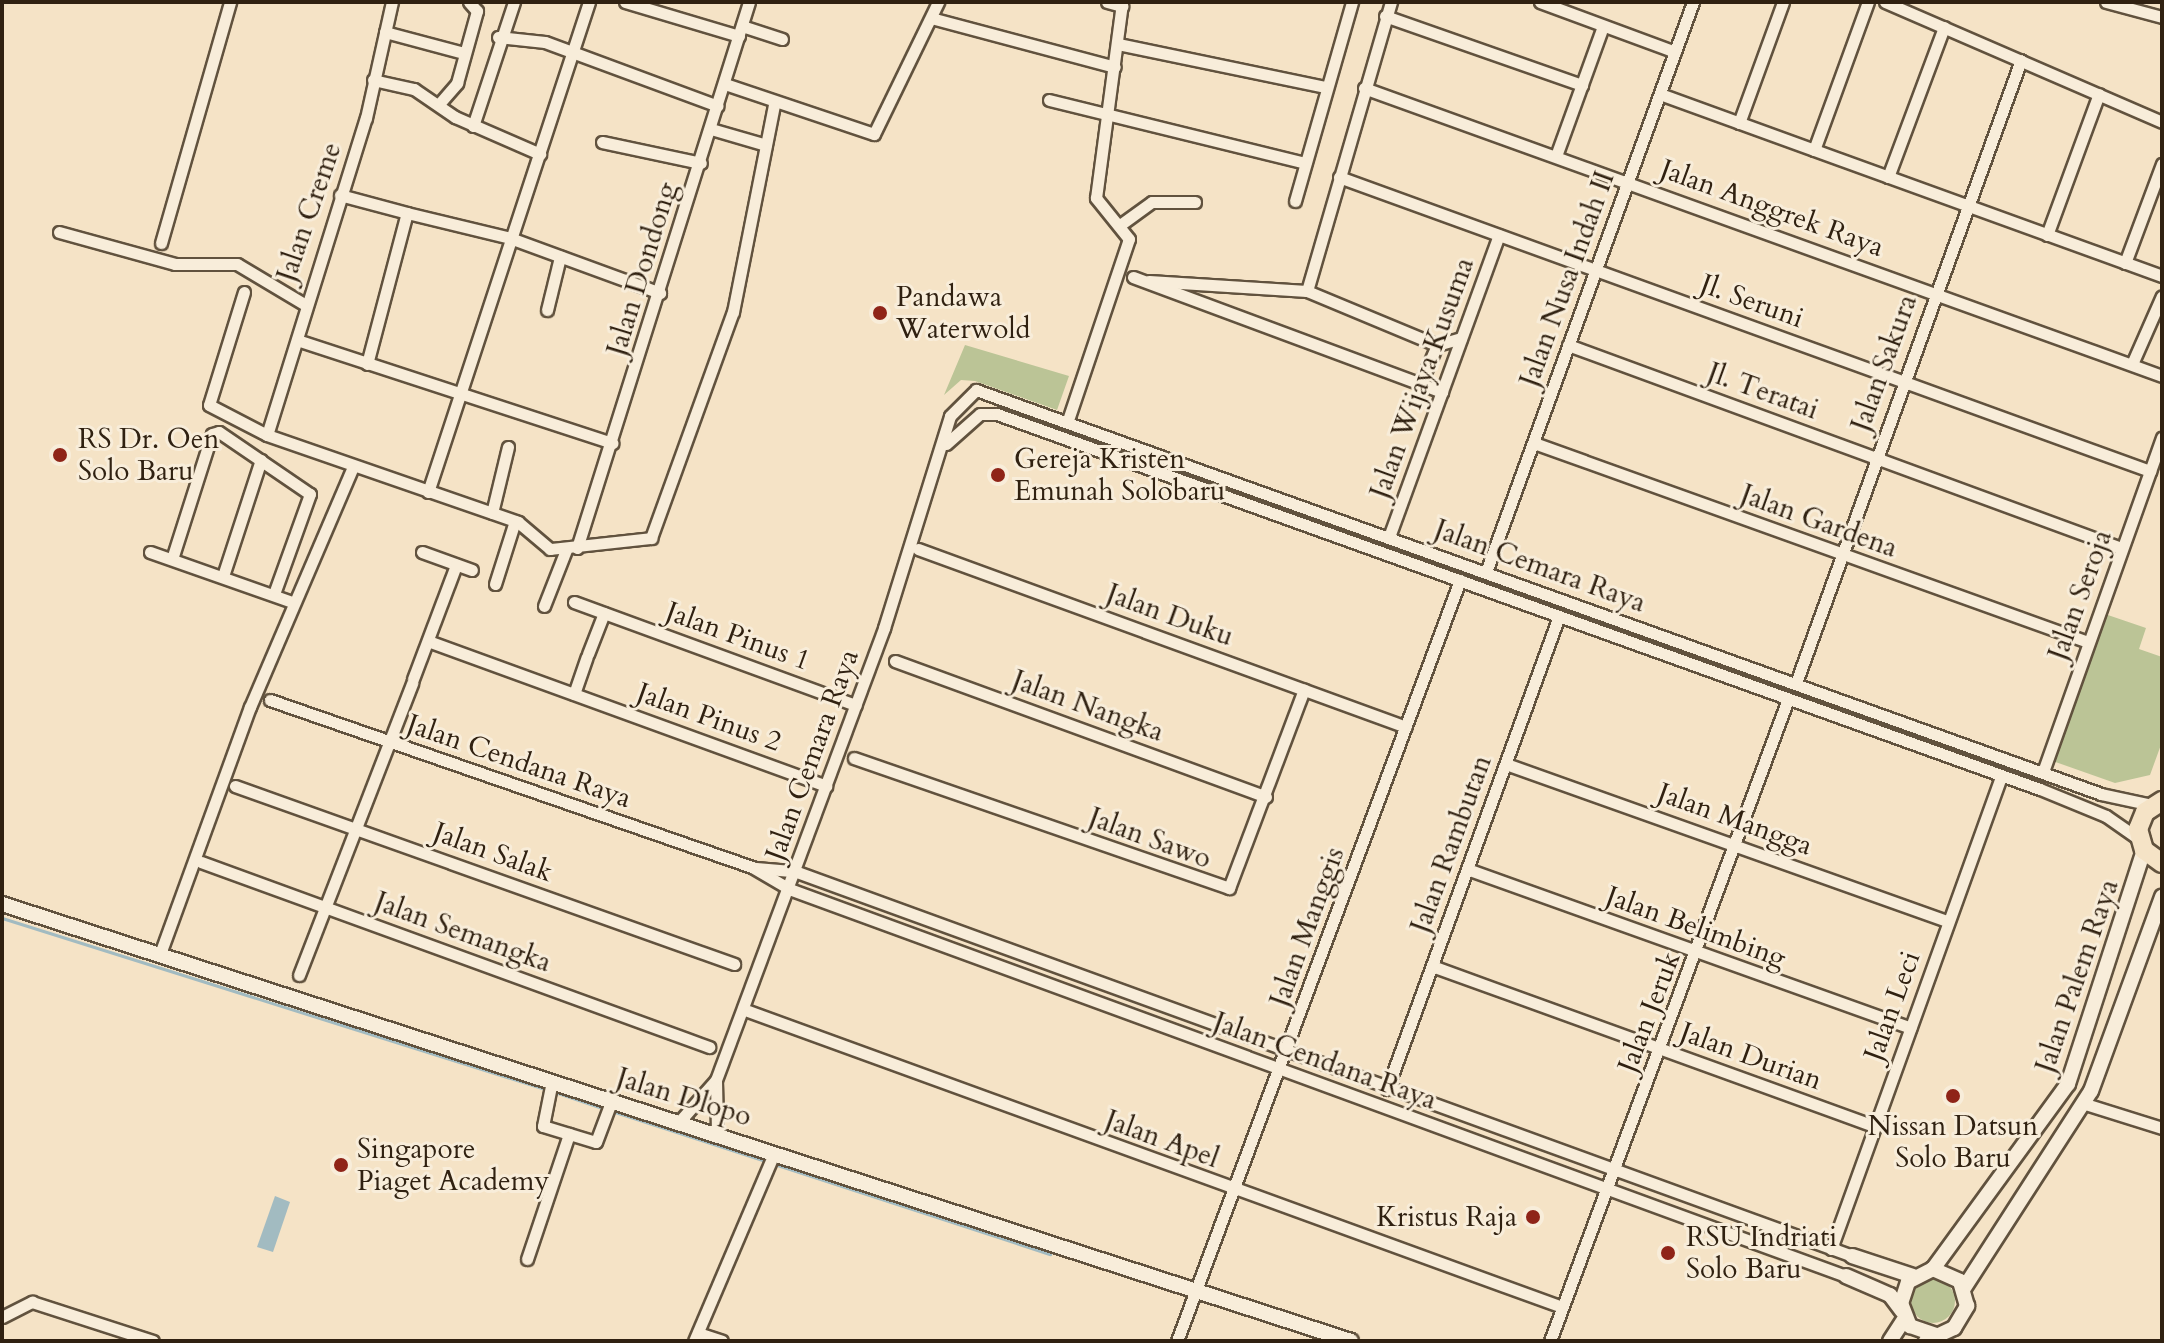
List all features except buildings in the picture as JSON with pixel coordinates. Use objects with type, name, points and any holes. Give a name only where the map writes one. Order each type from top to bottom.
[{"type":"main road","points":[[2157,803],[2140,820],[2142,845],[2162,863]]},
{"type":"street","points":[[161,243],[230,2]]},
{"type":"street","name":"Jalan Creme","points":[[267,435],[297,340],[304,304],[340,195],[392,2]]},
{"type":"street","points":[[439,104],[457,83],[477,11],[469,2]]},
{"type":"street","points":[[473,126],[498,37],[514,2]]},
{"type":"street","points":[[428,492],[589,2]]},
{"type":"street","points":[[625,2],[782,39]]},
{"type":"street","name":"Jalan Dondong","points":[[544,606],[572,549],[613,443],[749,2]]},
{"type":"street","points":[[725,84],[774,104],[877,132],[938,2]]},
{"type":"street","points":[[1068,420],[1129,239],[1096,198],[1110,116],[1122,4],[1107,2]]},
{"type":"street","points":[[1295,201],[1325,87],[1352,2]]},
{"type":"street","points":[[1307,291],[1391,2]]},
{"type":"street","points":[[1540,2],[1675,52]]},
{"type":"street","name":"Jalan Nusa Indah II","points":[[1486,572],[1693,2]]},
{"type":"street","points":[[1739,123],[1783,2]]},
{"type":"street","points":[[1814,150],[1868,2]]},
{"type":"street","points":[[1885,2],[2162,122]]},
{"type":"street","points":[[2106,2],[2162,17]]},
{"type":"street","points":[[1385,16],[1582,85]]},
{"type":"street","points":[[931,18],[1115,67]]},
{"type":"street","points":[[1556,156],[1603,26]]},
{"type":"street","points":[[1888,177],[1944,27]]},
{"type":"street","points":[[385,32],[464,53]]},
{"type":"street","points":[[498,37],[545,42],[572,56],[718,106]]},
{"type":"street","points":[[1118,44],[1325,87]]},
{"type":"street","name":"Jalan Sakura","points":[[1796,683],[1934,293],[2021,60]]},
{"type":"street","points":[[373,80],[414,89],[473,126],[540,154]]},
{"type":"street","name":"Jalan Anggrek Raya","points":[[1364,88],[2162,376]]},
{"type":"street","points":[[1660,94],[1967,208],[2162,276]]},
{"type":"street","points":[[2047,235],[2099,94]]},
{"type":"street","points":[[1049,100],[1305,163]]},
{"type":"street","points":[[244,292],[209,405],[267,435],[515,521],[546,548],[572,549],[646,539],[659,528],[733,312],[774,104]]},
{"type":"street","points":[[711,129],[766,145]]},
{"type":"street","points":[[602,142],[701,163]]},
{"type":"street","points":[[2125,263],[2162,164]]},
{"type":"street","name":"Jl. Seruni","points":[[1339,177],[2150,471]]},
{"type":"street","points":[[340,195],[510,238],[660,293]]},
{"type":"street","points":[[1120,225],[1152,202],[1195,202]]},
{"type":"street","points":[[367,364],[407,213]]},
{"type":"street","points":[[59,232],[175,264],[237,264],[304,304]]},
{"type":"street","name":"Jalan Wijaya Kusuma","points":[[1389,537],[1499,235]]},
{"type":"street","points":[[547,310],[560,257]]},
{"type":"street","points":[[1133,277],[1442,392]]},
{"type":"street","points":[[1149,281],[1307,291],[1437,345],[1461,338]]},
{"type":"street","points":[[2132,364],[2162,296]]},
{"type":"street","points":[[297,340],[613,443]]},
{"type":"street","points":[[1420,384],[1437,345]]},
{"type":"street","name":"Jl. Teratai","points":[[1568,345],[2121,548]]},
{"type":"street","name":"Jalan Cemara Raya","points":[[716,1080],[790,889],[856,705],[946,444],[955,406],[976,390],[1068,420],[2101,794],[2157,803]]},
{"type":"street","name":"Jalan Cemara Raya","points":[[946,444],[987,413],[1047,431],[2040,789],[2106,816],[2142,845]]},
{"type":"street","points":[[1047,431],[1053,415]]},
{"type":"street","points":[[172,559],[213,432],[310,494],[274,594]]},
{"type":"street","name":"Jalan Seroja","points":[[2044,769],[2162,437]]},
{"type":"street","name":"Jalan Gardena","points":[[1534,443],[2088,642]]},
{"type":"street","points":[[492,513],[508,447]]},
{"type":"street","points":[[223,576],[261,460]]},
{"type":"street","points":[[160,954],[292,602],[353,467]]},
{"type":"street","points":[[1303,522],[1309,508]]},
{"type":"street","points":[[495,584],[515,521]]},
{"type":"street","name":"Jalan Duku","points":[[918,549],[1406,727]]},
{"type":"street","points":[[150,552],[292,602]]},
{"type":"street","points":[[422,552],[472,570]]},
{"type":"street","points":[[299,975],[456,565]]},
{"type":"street","name":"Jalan Manggis","points":[[1177,1341],[1238,1193],[1460,580]]},
{"type":"street","name":"Jalan Pinus 1","points":[[574,602],[856,705]]},
{"type":"street","points":[[574,694],[604,613]]},
{"type":"street","name":"Jalan Rambutan","points":[[1387,1089],[1559,616]]},
{"type":"street","points":[[1614,636],[1620,619]]},
{"type":"street","name":"Jalan Pinus 2","points":[[428,641],[826,786]]},
{"type":"street","name":"Jalan Nangka","points":[[895,661],[1266,797]]},
{"type":"street","name":"Jalan Sawo","points":[[854,758],[1223,889],[1234,884],[1304,690]]},
{"type":"street","name":"Jalan Jeruk","points":[[1550,1341],[1697,954],[1788,699]]},
{"type":"street","name":"Jalan Cendana Raya","points":[[270,700],[752,867],[790,889],[1844,1276]]},
{"type":"street","name":"Jalan Mangga","points":[[1506,764],[1948,921]]},
{"type":"street","name":"Jalan Leci","points":[[1831,1249],[2000,780]]},
{"type":"street","name":"Jalan Salak","points":[[235,786],[734,964]]},
{"type":"street","name":"Jalan Palem Raya","points":[[1933,1269],[2006,1177],[2068,1084],[2107,976],[2142,845]]},
{"type":"street","name":"Jalan Semangka","points":[[201,862],[709,1047]]},
{"type":"street","name":"Jalan Cendana Raya","points":[[752,867],[796,872],[1038,963],[1851,1256]]},
{"type":"street","name":"Jalan Belimbing","points":[[1467,869],[1910,1028]]},
{"type":"street","name":"Jalan Palem Raya","points":[[1964,1288],[2085,1104],[2162,897]]},
{"type":"street","name":"Jalan Dlopo","points":[[2,904],[160,954],[609,1109],[679,1122],[717,1134],[772,1159],[1197,1290],[1351,1341]]},
{"type":"street","points":[[1032,978],[1038,963]]},
{"type":"street","name":"Jalan Durian","points":[[1432,966],[1874,1126]]},
{"type":"street","points":[[2107,976],[2130,983]]},
{"type":"street","name":"Jalan Apel","points":[[748,1011],[1238,1193],[1562,1307]]},
{"type":"street","points":[[679,1122],[716,1080]]},
{"type":"street","points":[[716,1080],[717,1134]]},
{"type":"street","points":[[550,1088],[540,1123],[569,1134],[596,1142],[609,1109]]},
{"type":"street","points":[[2085,1104],[2162,1128]]},
{"type":"street","points":[[527,1259],[569,1134]]},
{"type":"street","points":[[722,1341],[696,1337],[772,1159]]},
{"type":"street","points":[[2006,1177],[2026,1192]]},
{"type":"street","points":[[1844,1276],[1890,1295],[1904,1315],[1931,1338],[1964,1316],[1964,1288],[1933,1269],[1913,1276],[1851,1256]]},
{"type":"street","points":[[1890,1341],[1904,1315],[1913,1276]]},
{"type":"street","points":[[2,1317],[32,1302],[153,1341]]},
{"type":"green space","points":[[965,345],[1069,376],[1057,410],[975,381],[961,380],[944,395]]},
{"type":"green space","points":[[2102,613],[2146,628],[2139,649],[2162,657],[2162,742],[2150,775],[2115,783],[2047,759]]},
{"type":"green space","points":[[1933,1279],[1949,1285],[1955,1301],[1949,1317],[1933,1323],[1917,1317],[1911,1301],[1917,1285]]},
{"type":"water","points":[[275,1196],[290,1202],[273,1252],[257,1247]]},
{"type":"waterway","points":[[2,918],[548,1090]]},
{"type":"waterway","points":[[555,1092],[605,1109]]},
{"type":"waterway","points":[[612,1111],[1050,1254]]},
{"type":"place","name":"Pandawa Waterwold","points":[[880,313]]},
{"type":"place","name":"RS Dr. Oen Solo Baru","points":[[60,455]]},
{"type":"place","name":"Gereja Kristen Emunah Solobaru","points":[[998,475]]},
{"type":"place","name":"Nissan Datsun Solo Baru","points":[[1953,1096]]},
{"type":"place","name":"Singapore Piaget Academy","points":[[341,1165]]},
{"type":"place","name":"Kristus Raja","points":[[1533,1217]]},
{"type":"place","name":"RSU Indriati Solo Baru","points":[[1668,1253]]}]
